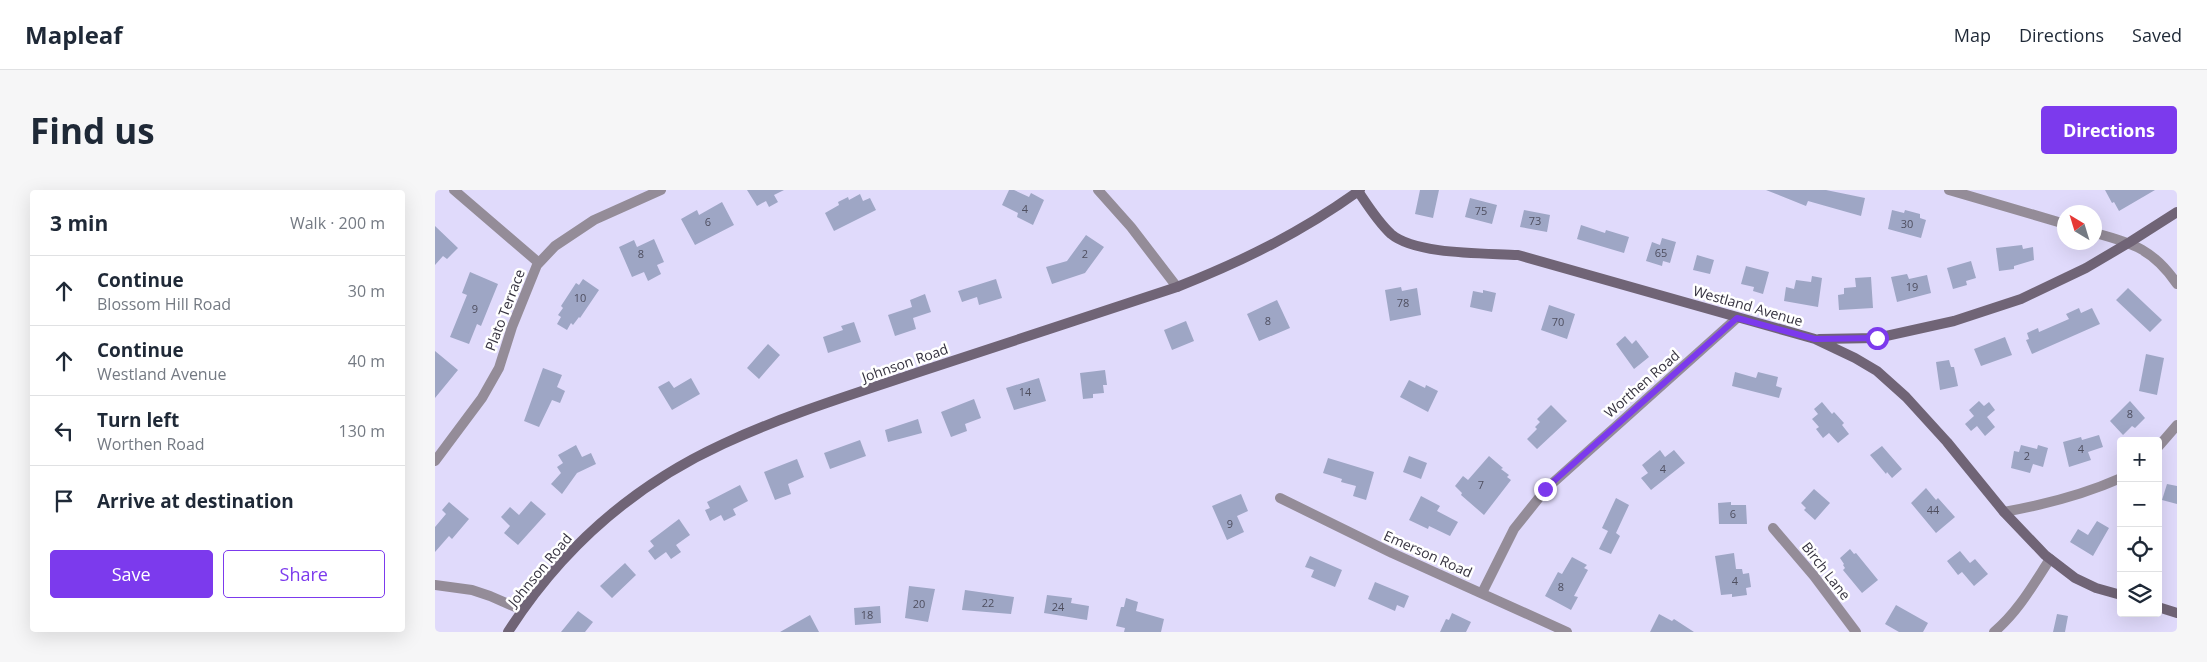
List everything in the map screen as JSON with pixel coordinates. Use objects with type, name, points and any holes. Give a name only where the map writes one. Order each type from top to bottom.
[{"type":"street","points":[[454,190],[539,263]]},
{"type":"street","name":"Plato Terrace","points":[[435,461],[483,398],[499,368],[512,327],[539,263],[555,246],[594,220],[661,190]]},
{"type":"street","points":[[1098,190],[1131,226],[1177,287]]},
{"type":"street","points":[[1949,190],[2057,222]]},
{"type":"street","name":"Johnson Road","points":[[508,632],[522,610],[568,553],[616,510],[660,479],[723,444],[873,388],[1177,287],[1227,268],[1273,245],[1359,191]]},
{"type":"street","name":"Westland Avenue","points":[[1359,191],[1371,211],[1392,235],[1411,246],[1471,253],[1518,255],[1815,339],[1855,358],[1877,371],[1906,397],[1947,442],[2004,512],[2050,559],[2075,578],[2096,588],[2117,594]]},
{"type":"street","points":[[1815,339],[1877,338],[1954,321],[2021,299],[2086,268],[2177,212]]},
{"type":"street","points":[[2102,235],[2131,242],[2159,260],[2177,284]]},
{"type":"street","name":"Worthen Road","points":[[1482,593],[1514,530],[1545,489],[1737,318]]},
{"type":"street","points":[[2162,442],[2177,425]]},
{"type":"street","points":[[2004,512],[2063,497],[2117,480]]},
{"type":"street","name":"Emerson Road","points":[[1279,498],[1392,553],[1567,632]]},
{"type":"street","name":"Birch Lane","points":[[1773,528],[1814,576],[1856,632]]},
{"type":"street","points":[[1994,632],[2027,596],[2050,559]]},
{"type":"street","points":[[435,585],[472,590],[522,610]]},
{"type":"street","points":[[2162,608],[2177,612]]},
{"type":"building","points":[[747,190],[784,190],[774,195],[778,202],[769,207],[766,201],[757,206]]},
{"type":"building","points":[[1009,190],[1014,190],[1029,197],[1031,193],[1044,200],[1033,225],[1017,217],[1018,213],[1002,205]]},
{"type":"building","points":[[1420,190],[1439,190],[1433,218],[1415,214]]},
{"type":"building","points":[[1766,190],[1826,190],[1865,198],[1861,216],[1808,201],[1806,206]]},
{"type":"building","points":[[2105,190],[2155,190],[2119,211]]},
{"type":"building","points":[[860,194],[863,201],[870,198],[876,210],[834,231],[825,213],[839,205],[838,202],[848,197],[849,200]]},
{"type":"building","points":[[1470,198],[1497,205],[1492,224],[1465,217]]},
{"type":"building","points":[[722,202],[734,225],[695,245],[681,219],[697,210],[699,215]]},
{"type":"building","points":[[1524,210],[1550,215],[1547,232],[1520,227]]},
{"type":"building","points":[[1892,210],[1904,213],[1905,210],[1920,214],[1920,218],[1926,220],[1921,238],[1888,229]]},
{"type":"building","points":[[1581,225],[1605,233],[1606,230],[1629,237],[1624,253],[1577,239]]},
{"type":"building","points":[[435,226],[458,248],[447,259],[443,256],[435,265]]},
{"type":"building","points":[[1086,235],[1104,247],[1085,273],[1052,284],[1046,267],[1067,261]]},
{"type":"building","points":[[1662,238],[1676,242],[1670,263],[1663,261],[1662,266],[1646,261],[1652,242],[1660,245]]},
{"type":"building","points":[[654,239],[664,262],[657,265],[661,274],[648,281],[644,272],[632,277],[619,247],[634,240],[637,247]]},
{"type":"building","points":[[2022,245],[2023,249],[2033,247],[2034,260],[2014,266],[2014,269],[1999,271],[1996,248]]},
{"type":"building","points":[[1697,255],[1714,260],[1710,274],[1693,270]]},
{"type":"building","points":[[1971,261],[1976,278],[1966,281],[1967,285],[1953,289],[1947,268]]},
{"type":"building","points":[[1746,266],[1769,272],[1763,294],[1753,291],[1754,287],[1741,284]]},
{"type":"building","points":[[470,272],[498,284],[481,326],[477,324],[469,344],[450,337],[467,295],[462,293]]},
{"type":"building","points":[[1907,274],[1909,279],[1927,275],[1931,293],[1897,302],[1891,277]]},
{"type":"building","points":[[1812,276],[1822,278],[1818,307],[1784,301],[1786,287],[1794,289],[1796,280],[1811,282]]},
{"type":"building","points":[[1871,277],[1873,308],[1839,310],[1838,295],[1844,294],[1844,288],[1856,287],[1855,278]]},
{"type":"building","points":[[583,279],[599,290],[580,318],[573,325],[571,323],[567,330],[557,324],[561,317],[558,315],[563,308],[561,306],[576,283],[579,285]]},
{"type":"building","points":[[996,279],[1002,298],[979,305],[977,297],[962,302],[958,291]]},
{"type":"building","points":[[1401,287],[1402,291],[1417,288],[1421,315],[1390,321],[1385,290]]},
{"type":"building","points":[[2128,288],[2162,320],[2150,332],[2116,300]]},
{"type":"building","points":[[1483,290],[1496,293],[1492,312],[1470,307],[1473,291],[1483,293]]},
{"type":"building","points":[[925,294],[931,312],[913,318],[916,329],[895,336],[888,315],[912,307],[910,300]]},
{"type":"building","points":[[1277,300],[1290,328],[1259,341],[1247,314]]},
{"type":"building","points":[[1549,305],[1575,314],[1567,339],[1541,330]]},
{"type":"building","points":[[2079,308],[2081,313],[2092,308],[2100,324],[2032,354],[2026,340],[2029,339],[2027,333],[2038,328],[2039,332],[2069,319],[2066,314]]},
{"type":"building","points":[[1186,321],[1194,341],[1172,350],[1164,330]]},
{"type":"building","points":[[854,322],[861,342],[828,353],[823,337],[843,330],[841,326]]},
{"type":"building","points":[[1625,336],[1632,344],[1636,340],[1649,357],[1634,369],[1616,344]]},
{"type":"building","points":[[2005,337],[2012,355],[1981,366],[1974,349]]},
{"type":"building","points":[[768,344],[780,355],[759,379],[747,368]]},
{"type":"building","points":[[435,351],[458,370],[435,398]]},
{"type":"building","points":[[2146,354],[2164,358],[2157,395],[2139,391]]},
{"type":"building","points":[[1949,360],[1951,367],[1954,367],[1958,386],[1940,390],[1936,362]]},
{"type":"building","points":[[543,368],[562,375],[557,387],[565,391],[560,403],[552,400],[539,427],[524,421]]},
{"type":"building","points":[[1105,370],[1107,385],[1103,385],[1104,393],[1093,394],[1093,398],[1083,399],[1080,373]]},
{"type":"building","points":[[1735,372],[1756,378],[1758,372],[1778,377],[1776,386],[1782,388],[1779,398],[1732,386]]},
{"type":"building","points":[[691,378],[700,394],[672,410],[658,387],[669,381],[674,388]]},
{"type":"building","points":[[1039,378],[1046,401],[1014,410],[1006,388]]},
{"type":"building","points":[[1409,380],[1425,388],[1426,385],[1438,391],[1428,412],[1400,397]]},
{"type":"building","points":[[974,399],[981,418],[965,424],[967,431],[951,437],[941,412]]},
{"type":"building","points":[[1979,401],[1984,406],[1989,402],[1995,410],[1987,417],[1995,427],[1985,436],[1977,426],[1971,431],[1965,424],[1974,416],[1969,410]]},
{"type":"building","points":[[2130,401],[2145,418],[2135,428],[2132,426],[2123,435],[2110,421]]},
{"type":"building","points":[[1822,402],[1832,414],[1834,412],[1844,423],[1842,425],[1849,434],[1838,443],[1829,433],[1823,438],[1816,429],[1819,427],[1812,419],[1818,414],[1814,409]]},
{"type":"building","points":[[1551,405],[1567,421],[1537,449],[1527,439],[1537,429],[1535,427],[1540,422],[1537,419]]},
{"type":"building","points":[[918,419],[922,433],[888,442],[885,430]]},
{"type":"building","points":[[2099,435],[2103,447],[2088,452],[2091,460],[2069,467],[2063,442],[2081,437],[2082,440]]},
{"type":"building","points":[[860,440],[866,456],[830,469],[824,453]]},
{"type":"building","points":[[576,445],[582,457],[591,453],[596,464],[577,473],[562,494],[551,484],[561,473],[557,467],[563,463],[558,455]]},
{"type":"building","points":[[2021,445],[2037,449],[2038,445],[2048,448],[2043,467],[2033,464],[2030,473],[2011,468],[2014,451],[2019,452]]},
{"type":"building","points":[[1882,446],[1902,469],[1892,478],[1887,472],[1886,474],[1870,455]]},
{"type":"building","points":[[1660,450],[1665,457],[1674,450],[1685,463],[1651,490],[1641,478],[1648,473],[1642,465]]},
{"type":"building","points":[[1409,456],[1427,463],[1421,479],[1403,472]]},
{"type":"building","points":[[1489,456],[1503,468],[1501,469],[1509,475],[1507,477],[1511,480],[1484,515],[1461,495],[1462,493],[1455,486],[1463,476],[1468,480]]},
{"type":"building","points":[[1328,458],[1374,472],[1366,500],[1353,496],[1356,486],[1341,482],[1342,479],[1323,473]]},
{"type":"building","points":[[797,459],[804,477],[788,484],[791,494],[775,500],[764,472]]},
{"type":"building","points":[[2167,484],[2177,486],[2177,504],[2162,500]]},
{"type":"building","points":[[740,485],[748,501],[733,509],[736,515],[724,521],[721,515],[710,521],[705,510],[710,508],[707,502]]},
{"type":"building","points":[[1926,488],[1955,517],[1936,533],[1911,503]]},
{"type":"building","points":[[1814,489],[1830,503],[1815,520],[1804,510],[1806,508],[1801,503]]},
{"type":"building","points":[[1241,494],[1248,511],[1237,516],[1244,532],[1227,540],[1212,506]]},
{"type":"building","points":[[1421,496],[1440,506],[1437,511],[1458,522],[1450,536],[1429,526],[1428,529],[1409,520]]},
{"type":"building","points":[[1616,498],[1629,505],[1616,533],[1620,536],[1611,554],[1599,549],[1608,531],[1602,528]]},
{"type":"building","points":[[531,501],[546,514],[518,545],[504,533],[510,526],[501,517],[510,507],[519,515]]},
{"type":"building","points":[[449,502],[469,519],[452,539],[449,536],[435,552],[435,527],[446,514],[442,510]]},
{"type":"building","points":[[1731,502],[1731,505],[1746,505],[1747,524],[1719,524],[1718,503]]},
{"type":"building","points":[[679,519],[690,535],[676,545],[681,552],[671,559],[666,552],[655,560],[648,551],[654,546],[650,541]]},
{"type":"building","points":[[2097,521],[2109,528],[2093,556],[2070,542],[2078,529],[2088,535]]},
{"type":"building","points":[[1850,549],[1854,554],[1856,553],[1878,580],[1862,593],[1843,570],[1845,568],[1844,564],[1840,558]]},
{"type":"building","points":[[1960,551],[1970,563],[1975,559],[1988,574],[1974,586],[1962,572],[1958,575],[1947,561]]},
{"type":"building","points":[[1734,553],[1736,569],[1742,569],[1743,574],[1749,573],[1751,587],[1746,588],[1747,595],[1732,597],[1732,594],[1721,595],[1715,556]]},
{"type":"building","points":[[1310,556],[1342,570],[1335,587],[1311,577],[1314,570],[1305,567]]},
{"type":"building","points":[[1572,557],[1587,565],[1584,568],[1588,570],[1574,596],[1578,597],[1571,610],[1545,596],[1558,572],[1562,574]]},
{"type":"building","points":[[625,563],[636,575],[612,598],[600,586]]},
{"type":"building","points":[[1375,582],[1409,596],[1404,608],[1397,605],[1395,611],[1368,599]]},
{"type":"building","points":[[909,586],[935,589],[928,622],[905,618]]},
{"type":"building","points":[[965,590],[1014,597],[1011,614],[962,610]]},
{"type":"building","points":[[1047,595],[1072,598],[1071,603],[1089,606],[1087,620],[1044,613]]},
{"type":"building","points":[[1126,598],[1138,602],[1136,611],[1164,619],[1161,632],[1124,632],[1125,628],[1116,626],[1121,607],[1124,607]]},
{"type":"building","points":[[1896,605],[1928,623],[1923,632],[1899,632],[1885,624]]},
{"type":"building","points":[[880,606],[881,623],[855,625],[854,608]]},
{"type":"building","points":[[578,611],[593,622],[585,632],[561,632]]},
{"type":"building","points":[[1452,613],[1471,622],[1466,632],[1440,632],[1446,619],[1449,620]]},
{"type":"building","points":[[1659,614],[1672,621],[1674,619],[1694,632],[1650,632]]},
{"type":"building","points":[[2057,614],[2068,616],[2065,632],[2053,632]]},
{"type":"building","points":[[810,615],[819,632],[780,632]]},
{"type":"route","points":[[1545,489],[1737,318],[1815,339],[1877,338]]}]
